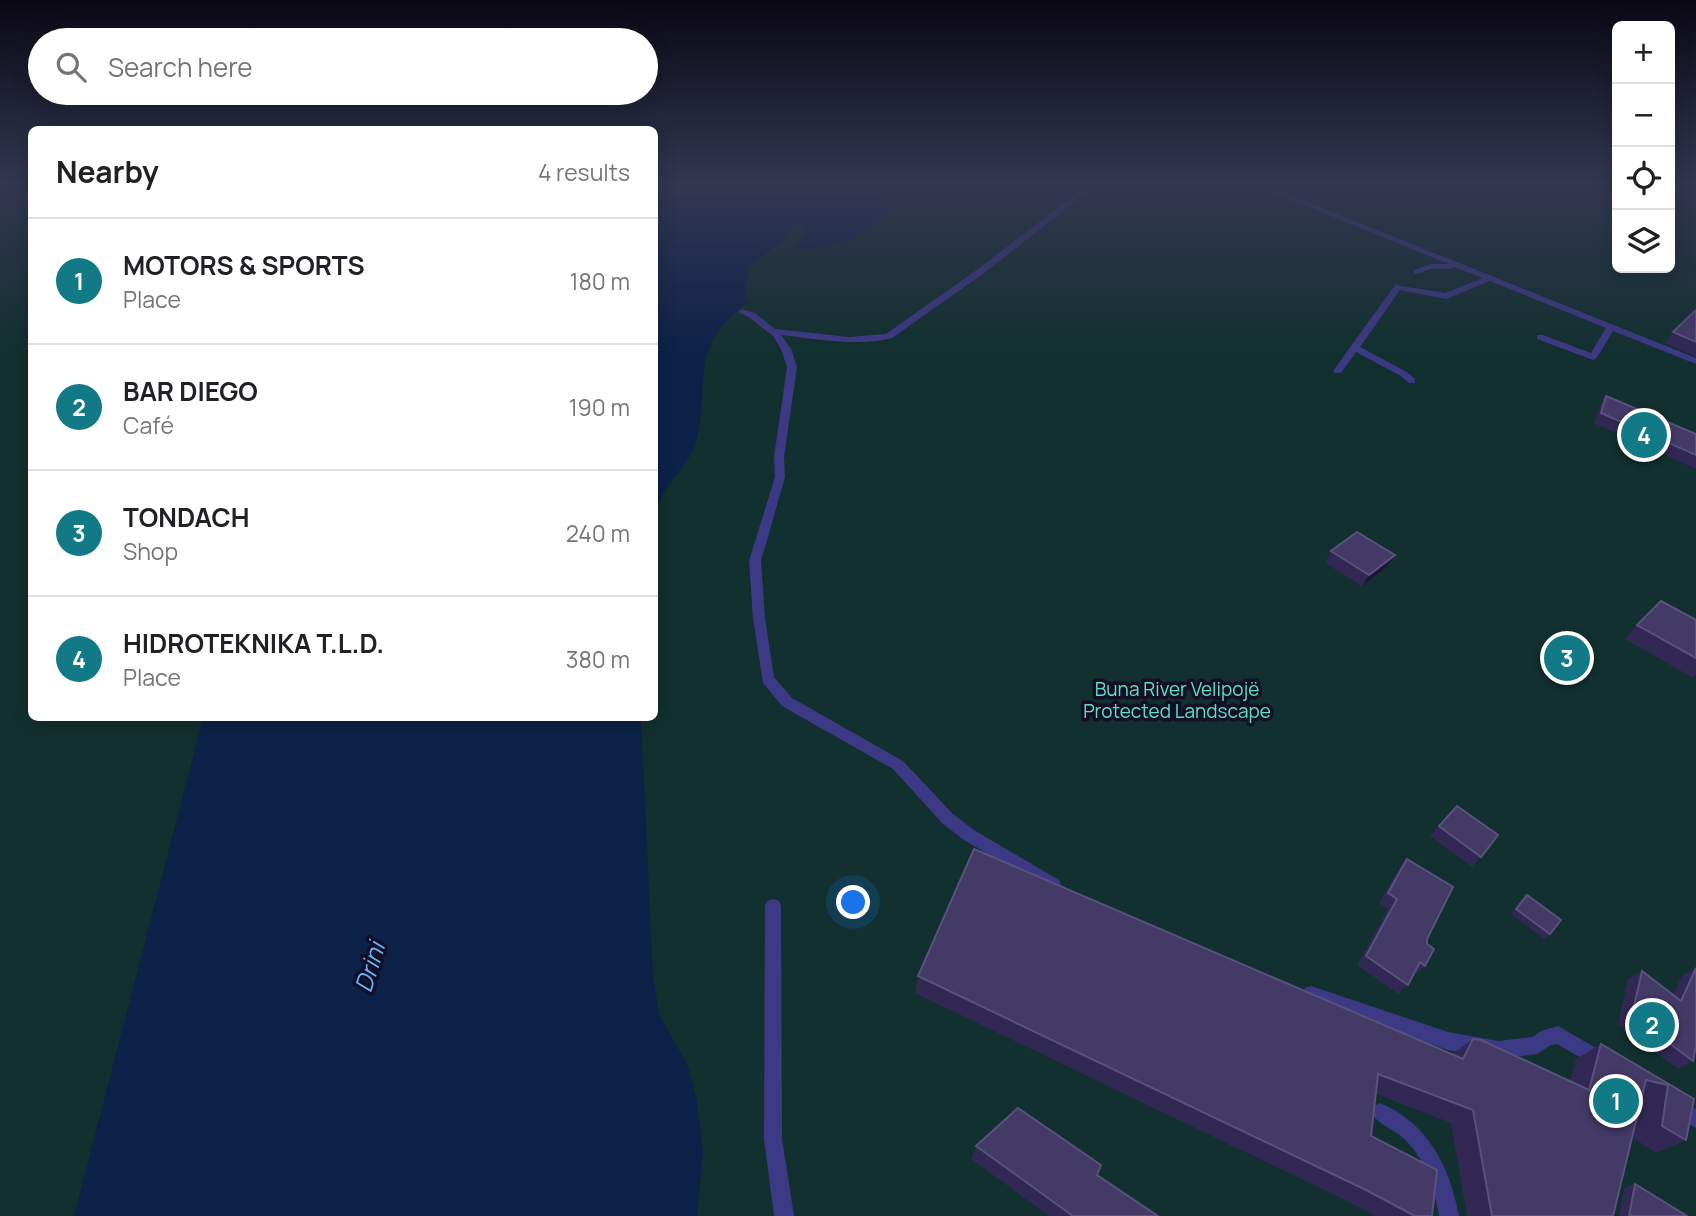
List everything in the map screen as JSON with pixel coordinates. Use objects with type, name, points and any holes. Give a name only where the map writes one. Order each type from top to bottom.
[{"type":"lane","points":[[772,331],[849,340],[887,336],[961,281],[992,263],[1020,239]]},
{"type":"lane","points":[[1398,239],[1461,269],[1696,361]]},
{"type":"lane","points":[[1417,272],[1435,265],[1461,269]]},
{"type":"lane","points":[[1338,371],[1398,287],[1409,287],[1435,295],[1452,295],[1488,279]]},
{"type":"lane","points":[[742,312],[752,315],[781,340],[792,367],[782,430],[780,477],[755,561],[757,602],[768,678],[787,702],[898,765],[948,819],[969,835],[1070,894]]},
{"type":"lane","points":[[1540,337],[1594,357],[1611,328]]},
{"type":"lane","points":[[1356,348],[1405,374],[1412,381]]},
{"type":"lane","points":[[774,906],[773,1139],[784,1216]]},
{"type":"lane","points":[[1296,989],[1448,1041],[1498,1051],[1537,1045],[1546,1037],[1558,1035],[1614,1069]]},
{"type":"lane","points":[[1661,1098],[1696,1119]]},
{"type":"lane","points":[[1380,1112],[1409,1130],[1424,1147],[1444,1184],[1449,1216]]},
{"type":"green space","name":"Buna River Velipojë Protected Landscape","points":[[0,239],[28,239],[28,721],[658,721],[658,239],[1612,239],[1612,273],[1675,273],[1675,239],[1696,239],[1696,1216],[0,1216]]},
{"type":"water","points":[[658,239],[785,239],[749,266],[745,288],[748,303],[728,319],[708,351],[696,443],[658,507]]},
{"type":"water","points":[[802,239],[850,239],[820,248],[796,247]]},
{"type":"water","name":"Drini","points":[[202,721],[641,721],[653,975],[659,1014],[688,1066],[696,1096],[703,1151],[697,1216],[74,1216]]},
{"type":"building","points":[[1696,310],[1696,342],[1673,332]]},
{"type":"building","points":[[1606,396],[1696,434],[1696,455],[1601,413]]},
{"type":"building","points":[[1357,532],[1395,555],[1369,575],[1331,551]]},
{"type":"building","points":[[1661,601],[1696,620],[1696,658],[1637,625]]},
{"type":"building","points":[[1457,806],[1498,835],[1481,857],[1439,826]]},
{"type":"building","points":[[974,849],[1463,1059],[1473,1039],[1481,1040],[1589,1090],[1601,1044],[1694,1099],[1686,1140],[1662,1126],[1668,1085],[1646,1080],[1613,1216],[1492,1216],[1473,1110],[1378,1074],[1371,1136],[1437,1170],[1432,1216],[1415,1216],[1366,1190],[918,976]]},
{"type":"building","points":[[1407,859],[1453,887],[1427,939],[1427,944],[1434,949],[1425,966],[1420,962],[1408,985],[1366,956],[1397,899],[1388,893]]},
{"type":"building","points":[[1527,895],[1561,920],[1550,934],[1516,909]]},
{"type":"building","points":[[1696,968],[1696,1046],[1693,1061],[1632,1015],[1642,971],[1681,1001]]},
{"type":"building","points":[[1018,1108],[1101,1165],[1097,1175],[1158,1216],[1073,1216],[976,1146]]},
{"type":"building","points":[[1635,1184],[1687,1216],[1629,1216]]},
{"type":"place","name":"HIDROTEKNIKA T.L.D.","points":[[1644,435]]},
{"type":"place","name":"TONDACH","points":[[1567,658]]},
{"type":"place","name":"BAR DIEGO","points":[[1652,1025]]},
{"type":"place","name":"MOTORS & SPORTS","points":[[1616,1101]]}]
